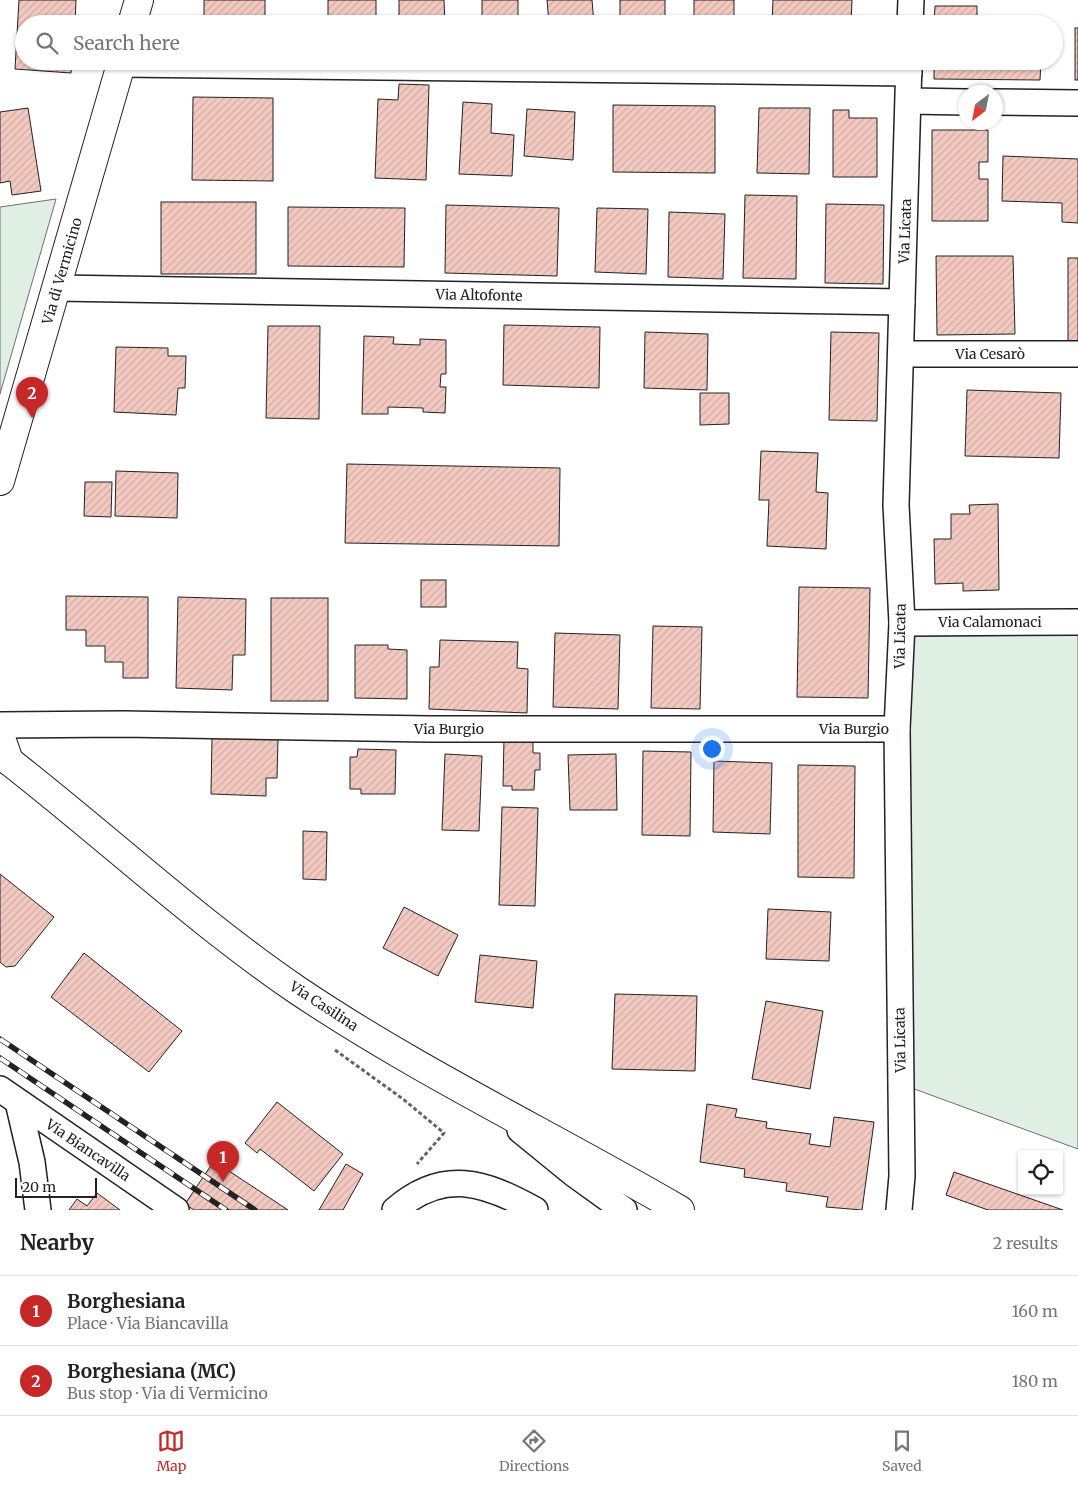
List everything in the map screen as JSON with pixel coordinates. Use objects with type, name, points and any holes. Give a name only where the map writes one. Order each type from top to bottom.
[{"type":"main road","points":[[135,15],[139,0]]},
{"type":"main road","name":"Via di Vermicino","points":[[0,481],[120,70]]},
{"type":"main road","points":[[0,735],[5,757]]},
{"type":"main road","name":"Via Casilina","points":[[5,757],[278,977],[350,1024],[680,1210]]},
{"type":"street","points":[[910,15],[911,0]]},
{"type":"street","name":"Via Licata","points":[[899,1210],[902,1176],[897,729],[902,623],[896,505],[910,101],[909,70]]},
{"type":"street","points":[[910,101],[958,102]]},
{"type":"street","points":[[1003,102],[1078,103]]},
{"type":"street","name":"Via Altofonte","points":[[57,288],[902,302]]},
{"type":"street","name":"Via Cesarò","points":[[902,354],[1078,354]]},
{"type":"street","name":"Via Calamonaci","points":[[902,623],[1078,622]]},
{"type":"street","name":"Via Burgio","points":[[0,725],[123,724],[429,729],[897,729]]},
{"type":"street","points":[[9,1096],[32,1162],[38,1210]]},
{"type":"street","name":"Via Biancavilla","points":[[9,1096],[176,1210]]},
{"type":"street","points":[[492,1105],[574,1174],[624,1210]]},
{"type":"street","points":[[395,1210],[411,1197],[429,1188],[454,1183],[470,1183],[490,1188],[536,1210]]},
{"type":"path","points":[[333,1049],[403,1100],[444,1133],[413,1169]]},
{"type":"green space","points":[[56,199],[0,394],[0,207]]},
{"type":"green space","points":[[1078,635],[1078,1149],[909,1087],[909,643],[915,636]]},
{"type":"building","points":[[19,0],[76,0],[75,15],[18,15]]},
{"type":"building","points":[[204,0],[265,0],[265,15],[204,15]]},
{"type":"building","points":[[328,0],[376,0],[376,15],[328,15]]},
{"type":"building","points":[[399,0],[444,0],[445,15],[399,15]]},
{"type":"building","points":[[482,0],[518,0],[518,15],[482,15]]},
{"type":"building","points":[[547,0],[592,0],[593,15],[548,15]]},
{"type":"building","points":[[620,0],[665,0],[665,15],[620,15]]},
{"type":"building","points":[[694,0],[734,0],[734,15],[694,15]]},
{"type":"building","points":[[773,0],[852,0],[851,15],[772,15]]},
{"type":"building","points":[[935,6],[977,6],[977,15],[934,15]]},
{"type":"building","points":[[1075,28],[1078,28],[1078,80],[1075,80]]},
{"type":"building","points":[[29,70],[71,70],[71,73]]},
{"type":"building","points":[[934,70],[1041,70],[1040,80],[934,79]]},
{"type":"building","points":[[399,84],[429,85],[426,180],[375,178],[378,99],[398,100]]},
{"type":"building","points":[[193,97],[273,98],[273,181],[192,180]]},
{"type":"building","points":[[463,102],[492,104],[491,133],[514,135],[512,176],[459,174]]},
{"type":"building","points":[[613,105],[715,106],[715,173],[613,172]]},
{"type":"building","points":[[28,108],[41,191],[12,195],[10,181],[0,183],[0,112]]},
{"type":"building","points":[[759,108],[810,108],[809,174],[757,173]]},
{"type":"building","points":[[527,109],[575,112],[573,160],[524,156]]},
{"type":"building","points":[[833,110],[849,110],[849,118],[877,118],[877,177],[833,177]]},
{"type":"building","points":[[932,130],[988,130],[988,162],[979,162],[979,179],[988,179],[988,221],[932,221]]},
{"type":"building","points":[[1003,156],[1078,159],[1078,223],[1062,222],[1062,203],[1002,201]]},
{"type":"building","points":[[745,195],[797,196],[796,279],[743,278]]},
{"type":"building","points":[[161,202],[256,202],[256,274],[161,274]]},
{"type":"building","points":[[826,204],[884,205],[883,284],[825,283]]},
{"type":"building","points":[[446,205],[559,208],[557,276],[445,273]]},
{"type":"building","points":[[288,207],[405,208],[404,267],[288,266]]},
{"type":"building","points":[[597,208],[648,209],[646,274],[595,272]]},
{"type":"building","points":[[669,212],[725,214],[723,279],[668,277]]},
{"type":"building","points":[[936,256],[1013,256],[1015,334],[937,335]]},
{"type":"building","points":[[1068,258],[1078,258],[1078,345],[1068,345]]},
{"type":"building","points":[[504,325],[600,327],[599,388],[503,385]]},
{"type":"building","points":[[268,326],[320,326],[319,419],[266,418]]},
{"type":"building","points":[[645,332],[708,334],[707,390],[644,388]]},
{"type":"building","points":[[831,332],[879,333],[877,421],[829,420]]},
{"type":"building","points":[[364,336],[394,337],[393,344],[420,345],[420,339],[446,340],[446,374],[441,374],[440,387],[446,387],[445,413],[423,412],[423,408],[388,407],[388,414],[362,414]]},
{"type":"building","points":[[116,347],[168,348],[168,356],[186,356],[185,388],[178,388],[176,415],[114,412]]},
{"type":"building","points":[[967,390],[1061,393],[1059,458],[965,456]]},
{"type":"building","points":[[700,393],[729,393],[729,424],[700,425]]},
{"type":"building","points":[[761,451],[818,453],[816,492],[828,493],[826,549],[767,546],[769,500],[759,500]]},
{"type":"building","points":[[347,464],[560,468],[559,546],[345,543]]},
{"type":"building","points":[[116,471],[178,473],[177,518],[115,516]]},
{"type":"building","points":[[85,482],[112,482],[111,517],[84,516]]},
{"type":"building","points":[[998,504],[999,590],[963,591],[963,583],[935,584],[934,539],[951,539],[951,514],[970,514],[969,505]]},
{"type":"building","points":[[421,580],[446,580],[446,607],[421,607]]},
{"type":"building","points":[[799,587],[870,588],[868,698],[797,697]]},
{"type":"building","points":[[66,596],[148,597],[148,678],[123,678],[123,662],[105,662],[105,646],[86,646],[86,630],[66,630]]},
{"type":"building","points":[[178,597],[246,599],[245,655],[233,655],[232,690],[176,688]]},
{"type":"building","points":[[271,598],[328,598],[328,701],[271,701]]},
{"type":"building","points":[[653,626],[702,627],[700,709],[651,708]]},
{"type":"building","points":[[555,633],[620,635],[618,709],[553,707]]},
{"type":"building","points":[[440,640],[518,642],[517,668],[528,669],[527,713],[429,709],[430,667],[439,667]]},
{"type":"building","points":[[355,645],[388,645],[388,649],[407,650],[407,699],[355,698]]},
{"type":"building","points":[[212,737],[278,739],[277,778],[266,778],[266,796],[211,794]]},
{"type":"building","points":[[504,739],[533,740],[533,753],[540,753],[540,770],[535,770],[534,790],[512,790],[512,786],[503,786]]},
{"type":"building","points":[[358,749],[396,750],[395,794],[361,794],[361,789],[350,789],[350,757],[357,757]]},
{"type":"building","points":[[643,751],[691,752],[690,836],[642,835]]},
{"type":"building","points":[[445,754],[482,756],[479,831],[442,830]]},
{"type":"building","points":[[616,754],[617,810],[570,810],[568,755]]},
{"type":"building","points":[[714,761],[772,763],[770,834],[713,832]]},
{"type":"building","points":[[798,765],[855,766],[854,878],[798,877]]},
{"type":"building","points":[[502,807],[538,808],[535,906],[499,905]]},
{"type":"building","points":[[303,831],[327,832],[326,880],[303,879]]},
{"type":"building","points":[[0,874],[54,917],[15,966],[6,967],[0,962]]},
{"type":"building","points":[[404,907],[458,935],[438,976],[383,948]]},
{"type":"building","points":[[768,909],[831,912],[829,961],[766,959]]},
{"type":"building","points":[[84,953],[182,1031],[149,1072],[51,997]]},
{"type":"building","points":[[480,955],[537,961],[533,1008],[475,1002]]},
{"type":"building","points":[[615,994],[697,996],[695,1071],[612,1069]]},
{"type":"building","points":[[766,1001],[823,1011],[810,1089],[752,1079]]},
{"type":"building","points":[[277,1102],[343,1154],[314,1191],[260,1149],[257,1153],[245,1143]]},
{"type":"building","points":[[707,1104],[737,1109],[735,1117],[767,1122],[766,1128],[811,1134],[809,1144],[830,1147],[834,1117],[874,1122],[862,1210],[826,1207],[828,1197],[786,1191],[787,1183],[744,1177],[745,1169],[700,1162]]},
{"type":"building","points":[[214,1161],[288,1210],[194,1210],[185,1204]]},
{"type":"building","points":[[346,1164],[363,1174],[343,1210],[319,1210]]},
{"type":"building","points":[[954,1172],[1063,1210],[988,1210],[946,1195]]},
{"type":"building","points":[[97,1193],[120,1210],[69,1210],[77,1199],[87,1206]]},
{"type":"railway","points":[[0,1039],[255,1210]]},
{"type":"railway","points":[[0,1058],[226,1210]]},
{"type":"place","name":"Borghesiana (MC)","points":[[32,418]]},
{"type":"place","name":"Borghesiana","points":[[223,1182]]}]
